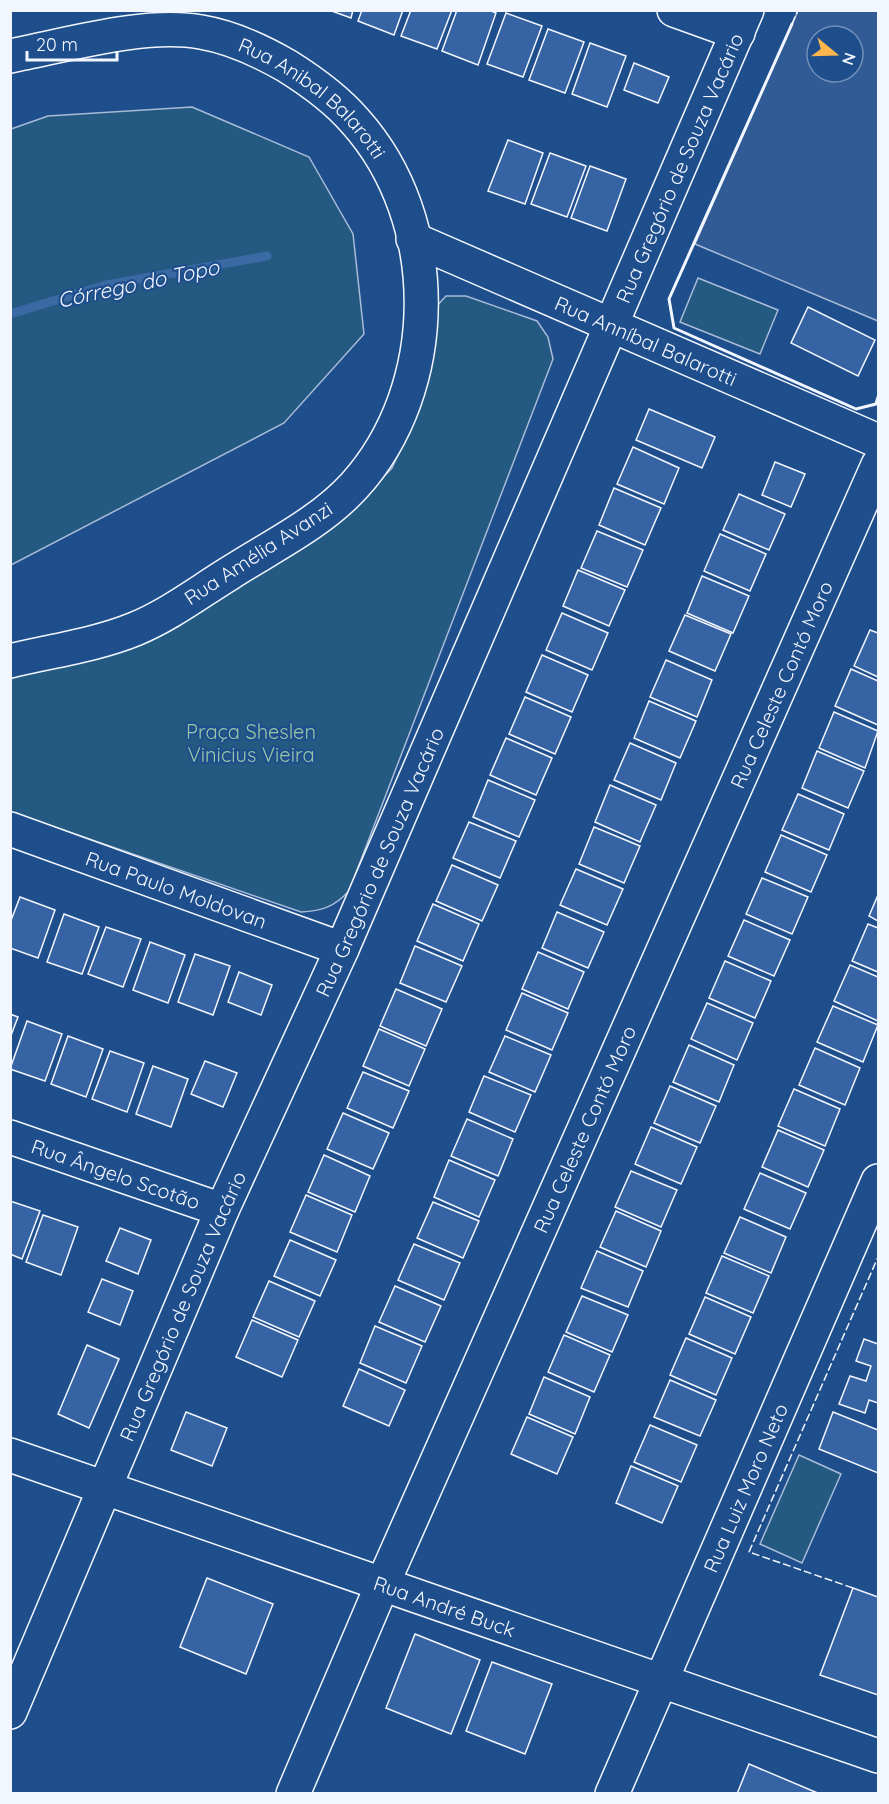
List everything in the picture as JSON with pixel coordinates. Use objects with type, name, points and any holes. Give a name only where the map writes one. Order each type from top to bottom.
[{"type":"street","points":[[674,10],[742,22]]},
{"type":"street","name":"Rua Gregório de Souza Vacário","points":[[10,1712],[222,1210],[342,948],[742,22]]},
{"type":"street","name":"Rua Anibal Balarotti","points":[[10,56],[159,29],[200,31],[234,40],[299,74],[355,121],[394,178],[413,239]]},
{"type":"street","name":"Rua Anníbal Balarotti","points":[[413,239],[879,441]]},
{"type":"street","name":"Rua Amélia Avanzi","points":[[10,662],[115,636],[154,620],[326,512],[354,486],[381,451],[400,414],[419,349],[422,306],[420,274],[413,239]]},
{"type":"street","name":"Rua Celeste Contó Moro","points":[[293,1794],[383,1583],[879,465]]},
{"type":"street","name":"Rua Paulo Moldovan","points":[[10,829],[342,948]]},
{"type":"street","name":"Rua Ângelo Scotão","points":[[10,1137],[222,1210]]},
{"type":"street","name":"Rua Luiz Moro Neto","points":[[612,1794],[879,1181]]},
{"type":"street","name":"Rua André Buck","points":[[10,1455],[879,1756]]},
{"type":"green space","points":[[192,107],[309,157],[353,234],[364,334],[284,423],[11,565],[11,129],[48,116]]},
{"type":"green space","points":[[698,278],[778,310],[760,354],[680,322]]},
{"type":"green space","name":"Praça Sheslen Vinicius Vieira","points":[[446,296],[466,296],[537,321],[548,337],[553,359],[349,891],[327,907],[301,912],[11,812],[11,673],[344,518],[392,468],[414,420],[435,308]]},
{"type":"green space","points":[[799,1455],[841,1474],[802,1563],[760,1544]]},
{"type":"shaded area","points":[[798,11],[878,11],[878,321],[695,244]]},
{"type":"building","points":[[329,10],[353,10],[351,18]]},
{"type":"building","points":[[362,10],[403,10],[394,35],[358,21]]},
{"type":"building","points":[[411,10],[452,10],[437,49],[401,36]]},
{"type":"building","points":[[457,10],[489,10],[496,13],[478,65],[442,51]]},
{"type":"building","points":[[506,13],[542,26],[523,77],[487,64]]},
{"type":"building","points":[[548,29],[584,42],[565,93],[529,80]]},
{"type":"building","points":[[590,43],[626,56],[607,107],[572,94]]},
{"type":"building","points":[[634,63],[669,77],[658,103],[624,90]]},
{"type":"building","points":[[508,140],[543,153],[525,204],[488,191]]},
{"type":"building","points":[[550,153],[586,166],[567,217],[531,204]]},
{"type":"building","points":[[590,166],[626,179],[607,231],[571,218]]},
{"type":"building","points":[[808,307],[875,340],[858,376],[791,343]]},
{"type":"building","points":[[649,409],[715,437],[702,468],[636,440]]},
{"type":"building","points":[[633,447],[679,468],[664,504],[617,484]]},
{"type":"building","points":[[775,462],[805,474],[791,507],[762,495]]},
{"type":"building","points":[[614,488],[661,508],[645,545],[599,525]]},
{"type":"building","points":[[739,494],[785,514],[769,550],[723,530]]},
{"type":"building","points":[[597,531],[643,550],[627,587],[581,568]]},
{"type":"building","points":[[720,534],[766,554],[750,591],[704,571]]},
{"type":"building","points":[[578,570],[625,590],[609,626],[563,606]]},
{"type":"building","points":[[702,576],[749,596],[733,633],[687,613]]},
{"type":"building","points":[[562,613],[608,633],[592,670],[546,650]]},
{"type":"building","points":[[685,615],[731,634],[715,671],[669,651]]},
{"type":"building","points":[[870,630],[878,633],[878,677],[854,666]]},
{"type":"building","points":[[542,655],[588,675],[572,712],[526,692]]},
{"type":"building","points":[[666,660],[712,680],[697,717],[650,697]]},
{"type":"building","points":[[851,669],[878,681],[878,725],[835,706]]},
{"type":"building","points":[[525,697],[571,717],[555,754],[509,734]]},
{"type":"building","points":[[649,701],[696,721],[680,758],[634,738]]},
{"type":"building","points":[[834,712],[878,731],[865,768],[819,748]]},
{"type":"building","points":[[506,738],[552,758],[536,795],[490,775]]},
{"type":"building","points":[[630,743],[676,763],[661,800],[614,780]]},
{"type":"building","points":[[817,751],[864,771],[848,808],[802,788]]},
{"type":"building","points":[[488,780],[535,800],[519,837],[473,817]]},
{"type":"building","points":[[610,785],[656,805],[640,842],[595,822]]},
{"type":"building","points":[[798,794],[844,814],[829,850],[782,830]]},
{"type":"building","points":[[469,822],[516,841],[500,878],[453,858]]},
{"type":"building","points":[[594,827],[640,846],[624,883],[579,864]]},
{"type":"building","points":[[781,835],[827,855],[811,892],[765,872]]},
{"type":"building","points":[[452,865],[498,885],[482,921],[436,901]]},
{"type":"building","points":[[576,869],[623,889],[607,925],[560,905]]},
{"type":"building","points":[[762,878],[808,897],[792,934],[746,914]]},
{"type":"building","points":[[878,895],[878,921],[869,916]]},
{"type":"building","points":[[20,897],[55,910],[38,958],[10,948],[10,923]]},
{"type":"building","points":[[433,904],[479,924],[463,961],[417,941]]},
{"type":"building","points":[[557,912],[604,932],[588,968],[542,948]]},
{"type":"building","points":[[64,914],[99,927],[82,974],[47,962]]},
{"type":"building","points":[[744,920],[790,940],[774,976],[728,956]]},
{"type":"building","points":[[868,924],[878,928],[878,972],[852,961]]},
{"type":"building","points":[[106,927],[141,939],[123,987],[88,974]]},
{"type":"building","points":[[150,942],[185,955],[168,1003],[133,990]]},
{"type":"building","points":[[415,946],[462,966],[446,1002],[400,983]]},
{"type":"building","points":[[538,952],[584,972],[568,1009],[522,989]]},
{"type":"building","points":[[195,954],[230,966],[213,1015],[178,1002]]},
{"type":"building","points":[[725,961],[771,981],[755,1018],[709,998]]},
{"type":"building","points":[[850,965],[878,977],[878,1021],[834,1001]]},
{"type":"building","points":[[239,972],[272,985],[261,1015],[228,1002]]},
{"type":"building","points":[[396,989],[442,1009],[426,1046],[380,1026]]},
{"type":"building","points":[[522,993],[568,1013],[552,1050],[506,1030]]},
{"type":"building","points":[[707,1003],[753,1023],[737,1060],[691,1039]]},
{"type":"building","points":[[833,1006],[878,1025],[863,1062],[817,1042]]},
{"type":"building","points":[[10,1014],[18,1017],[10,1038]]},
{"type":"building","points":[[27,1021],[62,1034],[45,1081],[10,1069]]},
{"type":"building","points":[[379,1029],[425,1049],[409,1086],[363,1066]]},
{"type":"building","points":[[68,1036],[103,1049],[86,1097],[51,1084]]},
{"type":"building","points":[[505,1036],[551,1055],[535,1092],[489,1072]]},
{"type":"building","points":[[689,1045],[734,1065],[719,1102],[673,1082]]},
{"type":"building","points":[[815,1048],[860,1068],[845,1105],[799,1085]]},
{"type":"building","points":[[110,1051],[144,1063],[127,1112],[92,1099]]},
{"type":"building","points":[[205,1061],[237,1073],[223,1107],[191,1094]]},
{"type":"building","points":[[153,1066],[188,1079],[171,1127],[136,1114]]},
{"type":"building","points":[[363,1072],[409,1091],[393,1128],[347,1108]]},
{"type":"building","points":[[484,1076],[531,1095],[515,1132],[469,1112]]},
{"type":"building","points":[[670,1086],[716,1106],[700,1143],[654,1123]]},
{"type":"building","points":[[794,1089],[840,1109],[825,1146],[778,1126]]},
{"type":"building","points":[[343,1113],[389,1133],[373,1169],[327,1149]]},
{"type":"building","points":[[467,1119],[513,1139],[498,1176],[451,1156]]},
{"type":"building","points":[[651,1127],[697,1147],[681,1184],[635,1164]]},
{"type":"building","points":[[778,1130],[824,1150],[808,1187],[762,1167]]},
{"type":"building","points":[[324,1155],[370,1176],[355,1212],[308,1192]]},
{"type":"building","points":[[449,1160],[495,1180],[479,1217],[434,1197]]},
{"type":"building","points":[[631,1171],[677,1190],[661,1227],[615,1207]]},
{"type":"building","points":[[760,1173],[806,1193],[790,1229],[744,1209]]},
{"type":"building","points":[[306,1195],[352,1215],[337,1252],[290,1232]]},
{"type":"building","points":[[10,1201],[40,1211],[22,1259],[10,1254]]},
{"type":"building","points":[[433,1202],[479,1221],[463,1258],[417,1238]]},
{"type":"building","points":[[616,1211],[661,1231],[646,1267],[600,1247]]},
{"type":"building","points":[[43,1215],[78,1227],[61,1275],[26,1262]]},
{"type":"building","points":[[740,1217],[786,1237],[771,1273],[724,1253]]},
{"type":"building","points":[[120,1228],[151,1240],[138,1274],[106,1261]]},
{"type":"building","points":[[290,1240],[336,1260],[320,1296],[274,1276]]},
{"type":"building","points":[[414,1244],[460,1263],[444,1300],[398,1280]]},
{"type":"building","points":[[597,1251],[643,1271],[628,1307],[581,1288]]},
{"type":"building","points":[[722,1256],[769,1276],[753,1313],[706,1293]]},
{"type":"building","points":[[102,1279],[133,1291],[120,1325],[88,1312]]},
{"type":"building","points":[[269,1281],[315,1301],[299,1337],[253,1317]]},
{"type":"building","points":[[395,1286],[441,1306],[425,1342],[379,1322]]},
{"type":"building","points":[[582,1296],[628,1315],[612,1352],[566,1332]]},
{"type":"building","points":[[705,1297],[751,1317],[735,1354],[689,1334]]},
{"type":"building","points":[[252,1320],[298,1340],[282,1377],[236,1357]]},
{"type":"building","points":[[375,1326],[422,1346],[406,1383],[360,1363]]},
{"type":"building","points":[[564,1335],[610,1355],[594,1392],[548,1372]]},
{"type":"building","points":[[686,1338],[732,1358],[716,1395],[670,1375]]},
{"type":"building","points":[[864,1339],[878,1344],[878,1403],[869,1400],[865,1413],[839,1404],[850,1376],[866,1381],[871,1366],[856,1361]]},
{"type":"building","points":[[87,1345],[119,1359],[89,1428],[58,1414]]},
{"type":"building","points":[[359,1369],[405,1390],[389,1426],[343,1406]]},
{"type":"building","points":[[544,1377],[590,1397],[575,1434],[529,1414]]},
{"type":"building","points":[[670,1380],[716,1400],[700,1436],[654,1417]]},
{"type":"building","points":[[186,1412],[227,1428],[212,1466],[171,1450]]},
{"type":"building","points":[[833,1412],[878,1430],[878,1473],[819,1449]]},
{"type":"building","points":[[527,1417],[573,1437],[557,1474],[511,1454]]},
{"type":"building","points":[[650,1425],[697,1445],[681,1482],[634,1462]]},
{"type":"building","points":[[631,1466],[678,1486],[662,1523],[616,1503]]},
{"type":"building","points":[[207,1578],[273,1604],[246,1674],[180,1647]]},
{"type":"building","points":[[853,1588],[878,1597],[878,1695],[820,1675]]},
{"type":"building","points":[[415,1634],[480,1660],[451,1734],[386,1708]]},
{"type":"building","points":[[492,1662],[552,1684],[525,1754],[466,1731]]},
{"type":"building","points":[[749,1764],[820,1794],[737,1794]]},
{"type":"waterway","name":"Córrego do Topo","points":[[10,314],[106,285],[267,256]]},
{"type":"fence","points":[[792,24],[798,10]]},
{"type":"fence","points":[[853,1588],[749,1552],[878,1257]]},
{"type":"wall","points":[[792,24],[669,299],[674,328],[856,409],[876,404],[878,397]]}]
